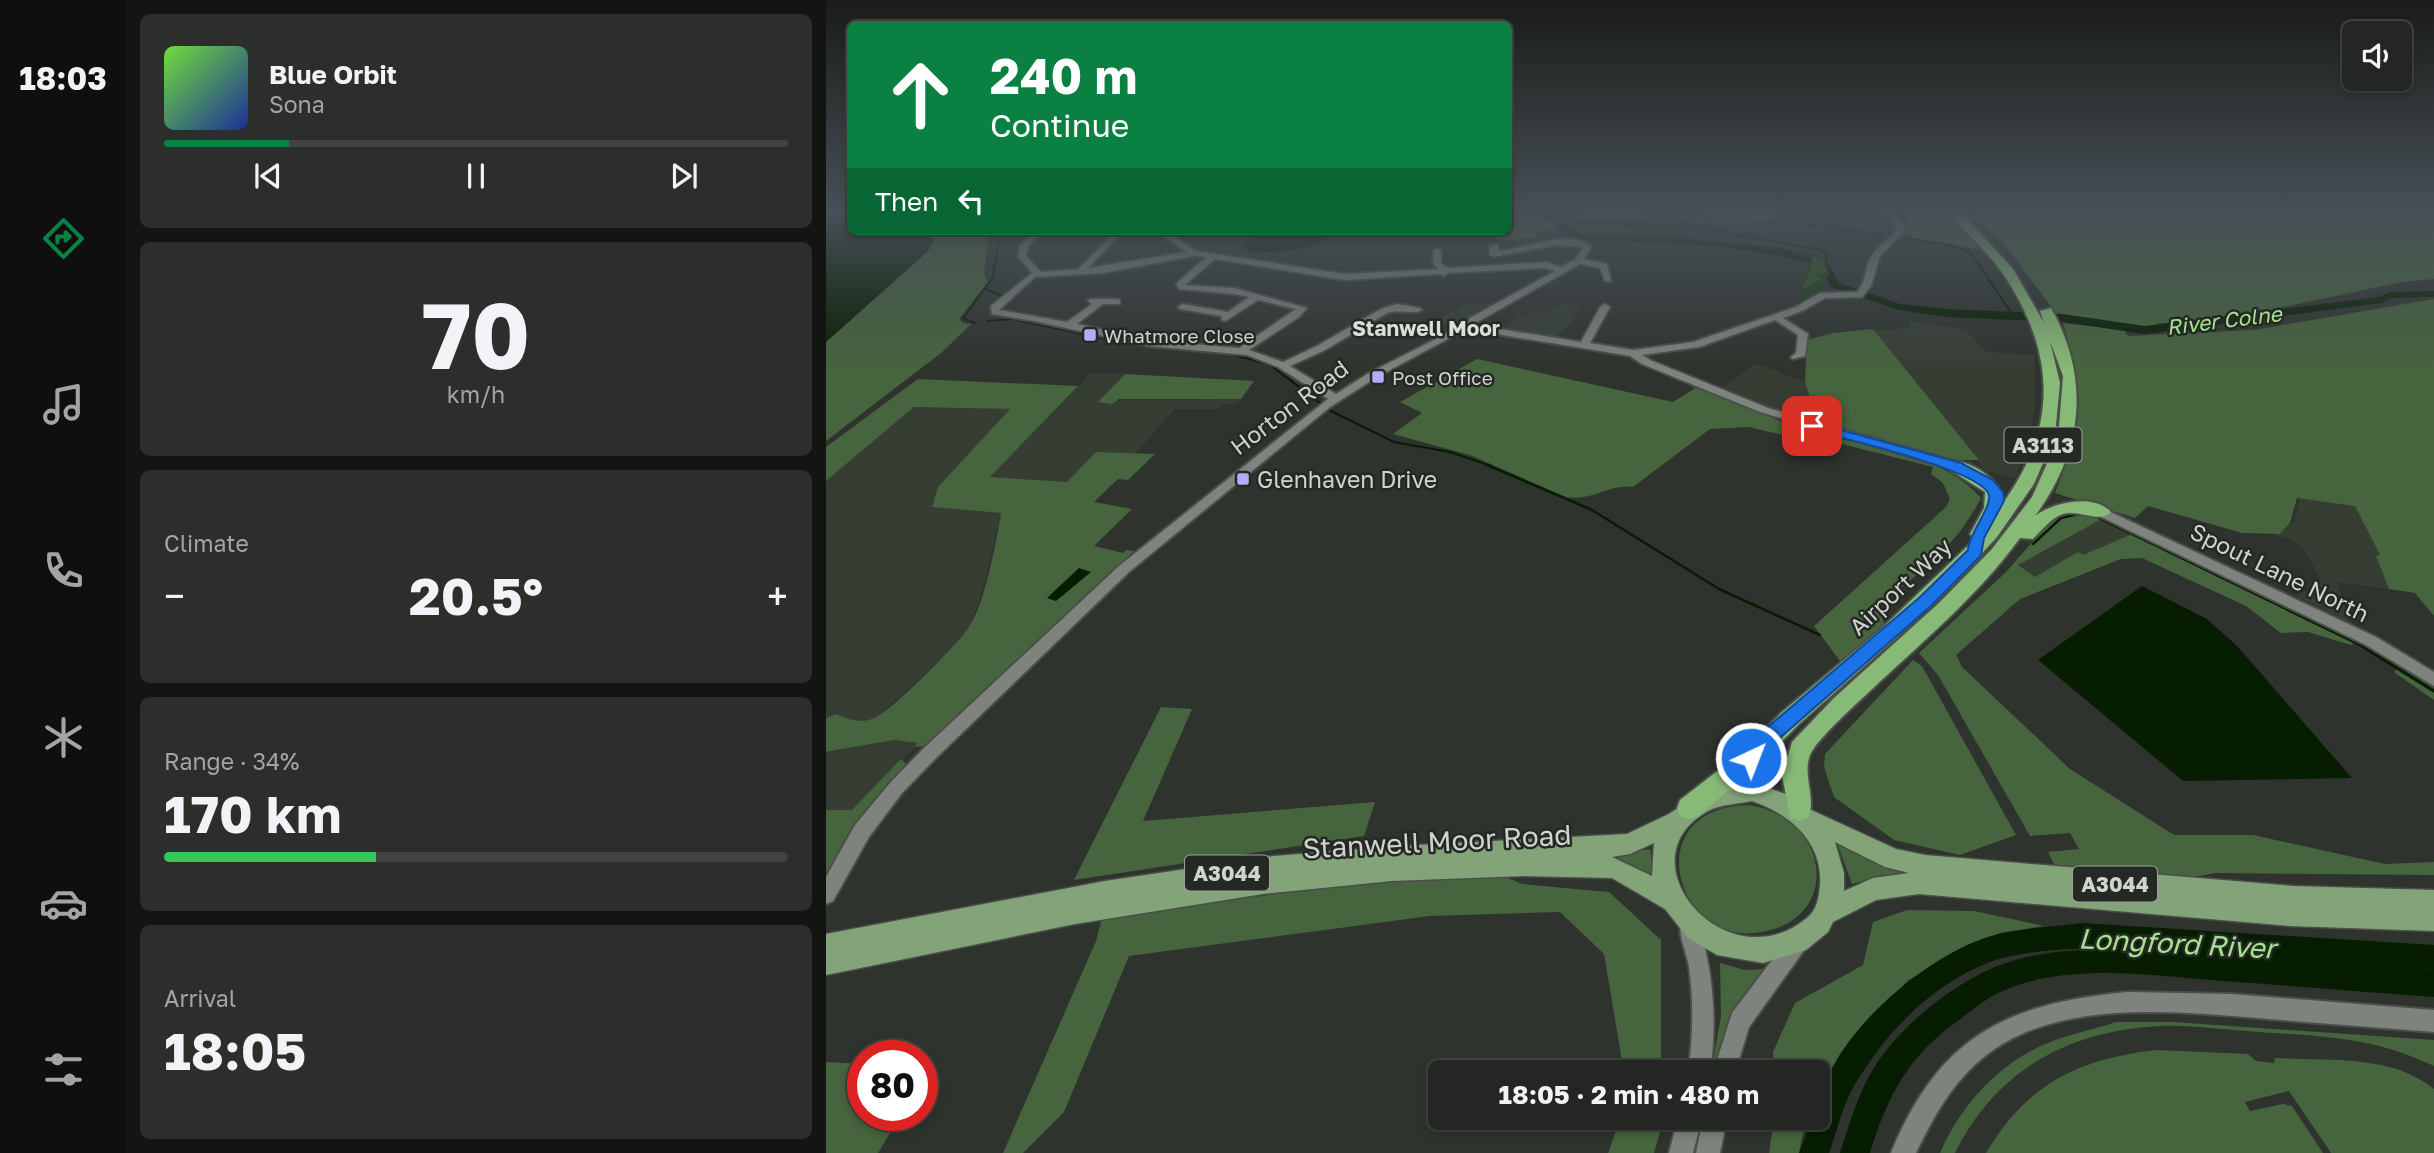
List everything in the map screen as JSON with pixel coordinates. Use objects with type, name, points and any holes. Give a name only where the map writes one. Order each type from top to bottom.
[{"type":"highway","name":"Airport Way","points":[[2002,264],[2044,318]]},
{"type":"highway","name":"Airport Way","points":[[1682,815],[1715,783],[1751,758],[1775,731],[1926,601],[2012,537],[2039,500],[2064,442],[2071,407],[2070,381],[2065,354],[2011,264]]},
{"type":"highway","points":[[1956,466],[1988,483],[1996,492],[1997,501],[1977,538],[1977,563],[2010,554],[2049,512],[2075,508],[2102,513]]},
{"type":"highway","name":"Airport Way","points":[[1803,814],[1794,775],[1800,749],[1977,563]]},
{"type":"main road","points":[[1752,792],[1777,799],[1803,814],[1821,840],[1832,867],[1833,888],[1828,912],[1801,938],[1767,950],[1728,947],[1704,936],[1672,900],[1663,866],[1666,840],[1682,815],[1710,798],[1752,792]]},
{"type":"main road","name":"A3044","points":[[1803,814],[1893,859],[1925,866],[2266,895],[2434,902]]},
{"type":"main road","name":"Stanwell Moor Road","points":[[827,947],[1125,889],[1274,867],[1432,853],[1630,844],[1682,815]]},
{"type":"main road","name":"Stanwell Moor Road","points":[[827,947],[1279,881],[1399,870],[1590,865],[1616,868],[1672,900]]},
{"type":"main road","name":"A3044","points":[[1828,912],[1873,889],[1910,883],[2278,913],[2434,919]]},
{"type":"street","points":[[1029,264],[1038,274]]},
{"type":"street","points":[[1080,272],[1088,264]]},
{"type":"street","points":[[1137,264],[1103,271],[1038,274],[1030,277],[994,311],[1159,344],[1241,351],[1284,365],[1321,392],[1336,398]]},
{"type":"street","points":[[1203,264],[1183,280],[1180,284],[1182,287],[1257,296],[1299,305],[1301,311],[1241,351]]},
{"type":"street","points":[[1260,264],[1340,277],[1547,265],[1561,270]]},
{"type":"street","points":[[1437,264],[1444,268],[1444,273]]},
{"type":"street","name":"Horton Road","points":[[826,897],[862,831],[896,788],[1124,569],[1336,398],[1424,347],[1470,326],[1473,320],[1573,264]]},
{"type":"street","points":[[1601,264],[1603,275]]},
{"type":"street","points":[[1470,326],[1633,353],[1695,345],[1776,317],[1824,295],[1860,293],[1872,264]]},
{"type":"street","points":[[1189,307],[1227,317],[1257,296]]},
{"type":"street","points":[[1068,326],[1096,301],[1117,302]]},
{"type":"street","points":[[1284,365],[1390,308],[1417,310]]},
{"type":"street","points":[[1583,346],[1606,309]]},
{"type":"street","points":[[1776,317],[1803,334],[1801,354],[1796,357]]},
{"type":"street","points":[[1605,350],[1609,347],[1645,348],[1657,341],[1679,340]]},
{"type":"street","points":[[1633,353],[1646,362],[1764,410],[1956,466]]},
{"type":"street","name":"Spout Lane North","points":[[2102,513],[2371,641],[2434,680]]},
{"type":"street","points":[[1688,921],[1698,953],[1705,997],[1700,1060]]},
{"type":"street","points":[[1728,1060],[1740,1021],[1801,938]]},
{"type":"street","points":[[1903,1153],[1922,1111],[1939,1084],[1956,1066],[1996,1036],[2053,1011],[2095,1003],[2149,1001],[2434,1021]]},
{"type":"street","points":[[1681,1153],[1687,1130]]},
{"type":"street","points":[[1708,1153],[1713,1130]]},
{"type":"shaded area","points":[[826,264],[914,264],[826,342]]},
{"type":"shaded area","points":[[913,264],[985,264],[984,274],[988,282],[959,319],[963,323],[971,324],[941,353],[826,441],[826,342]]},
{"type":"shaded area","points":[[2019,264],[2434,264],[2434,279],[2402,282],[2244,315],[2145,327],[2108,325],[2059,317]]},
{"type":"shaded area","points":[[2434,299],[2434,616],[2415,593],[2389,589],[2376,556],[2380,555],[2355,506],[2297,498],[2290,523],[2280,534],[2242,533],[2148,506],[2135,518],[2055,493],[2072,446],[2078,408],[2075,371],[2063,323],[2124,330],[2128,336],[2254,330]]},
{"type":"shaded area","points":[[1467,302],[1492,305],[1455,326],[1435,321]]},
{"type":"shaded area","points":[[1564,304],[1579,306],[1573,321],[1554,338],[1505,328],[1520,315],[1526,316],[1534,310],[1543,314]]},
{"type":"shaded area","points":[[1909,321],[1965,329],[1987,352],[2034,355],[2034,407],[2030,437],[2015,479],[1982,469],[1979,460],[1875,331],[1911,328]]},
{"type":"shaded area","points":[[1873,329],[1979,460],[1956,460],[1927,455],[1835,429],[1813,407],[1805,382],[1807,340],[1833,333]]},
{"type":"shaded area","points":[[1477,359],[1673,402],[1697,387],[1802,428],[1927,462],[1965,483],[1981,498],[1960,531],[1936,558],[1877,606],[1885,625],[1840,661],[1814,626],[1946,507],[1950,499],[1943,483],[1931,474],[1933,467],[1822,439],[1804,440],[1749,427],[1710,429],[1633,487],[1614,488],[1585,497],[1566,497],[1470,455],[1393,434],[1422,413],[1400,402]]},
{"type":"shaded area","points":[[1756,364],[1805,381],[1813,407],[1835,429],[1758,405],[1721,389]]},
{"type":"shaded area","points":[[1091,373],[1125,374],[1099,401],[1241,399],[1237,404],[1223,404],[1218,409],[1175,409],[1135,454],[1096,452],[1068,482],[989,477]]},
{"type":"shaded area","points":[[1125,374],[1254,381],[1241,399],[1119,399],[1112,404],[1098,402]]},
{"type":"shaded area","points":[[918,379],[1078,386],[990,477],[1067,482],[1096,452],[1155,454],[1128,480],[1118,479],[1094,502],[1132,509],[1094,546],[1123,553],[1126,550],[1134,551],[928,746],[914,747],[918,743],[894,740],[826,752],[826,718],[837,714],[862,721],[880,715],[923,678],[952,648],[975,616],[989,572],[1001,513],[932,507],[938,487],[1010,409],[914,407],[826,481],[826,447]]},
{"type":"shaded area","points":[[914,407],[1010,409],[938,487],[932,507],[1001,513],[985,582],[970,626],[945,656],[875,719],[852,722],[837,714],[826,718],[826,481]]},
{"type":"shaded area","points":[[2300,498],[2355,505],[2380,556],[2376,556],[2389,589],[2337,582],[2349,622],[2296,596],[2316,586],[2320,578],[2306,552],[2293,540],[2275,535],[2294,522]]},
{"type":"shaded area","points":[[2067,511],[2102,519],[2018,565],[2035,577],[2078,552],[2083,555],[2132,534],[2140,534],[2357,641],[2351,645],[2308,632],[2281,633],[2246,606],[2142,558],[2121,559],[2020,599],[1956,655],[1962,667],[2070,769],[2174,835],[2253,835],[2385,864],[2434,862],[2434,875],[2215,873],[2183,879],[2056,868],[2048,852],[2079,849],[2070,833],[2030,836],[1938,675],[1919,653],[2006,572],[2049,523]]},
{"type":"shaded area","points":[[2102,519],[2132,534],[2083,555],[2078,553],[2035,577],[2018,565]]},
{"type":"shaded area","points":[[1079,568],[1091,572],[1056,601],[1047,598]]},
{"type":"shaded area","points":[[2142,586],[2207,619],[2238,647],[2352,778],[2183,781],[2038,660]]},
{"type":"shaded area","points":[[1913,660],[1922,666],[2016,835],[1960,855],[1894,840],[1834,797],[1824,767],[1825,754]]},
{"type":"shaded area","points":[[2397,663],[2434,688],[2434,700],[2395,673]]},
{"type":"shaded area","points":[[1161,707],[1192,709],[1143,821],[1375,802],[1364,836],[1074,880]]},
{"type":"shaded area","points":[[894,740],[919,743],[852,810],[826,810],[826,753]]},
{"type":"shaded area","points":[[901,759],[907,765],[907,770],[839,853],[826,874],[826,810],[852,810]]},
{"type":"shaded area","points":[[1748,805],[1776,813],[1797,828],[1810,848],[1816,869],[1814,891],[1804,910],[1784,925],[1755,933],[1727,930],[1704,917],[1688,897],[1680,874],[1681,849],[1691,828],[1713,812]]},
{"type":"shaded area","points":[[1837,843],[1940,877],[1877,877],[1852,884]]},
{"type":"shaded area","points":[[1650,849],[1654,874],[1651,875],[1610,855]]},
{"type":"shaded area","points":[[1499,874],[1522,884],[1609,892],[1661,940],[1661,1060],[1622,1060],[1604,954],[1560,912],[1430,916],[1129,956],[1064,1112],[1023,1153],[1003,1153],[1096,941],[1102,918],[1326,887]]},
{"type":"shaded area","points":[[1907,910],[1974,911],[2044,926],[1999,933],[1908,980],[1859,1037],[1830,1086],[1830,1060],[1773,1060],[1773,1052],[1795,1003],[1863,965],[1873,922]]},
{"type":"shaded area","points":[[1720,963],[1745,970],[1765,969],[1767,974],[1747,994],[1740,1006],[1721,1060],[1713,1060],[1721,1016]]},
{"type":"shaded area","points":[[2116,1022],[2173,1022],[2434,1040],[2434,1066],[2390,1049],[2326,1037],[2186,1026],[2128,1029],[2067,1046],[2040,1060],[2015,1077],[1992,1098],[1955,1153],[1940,1153],[1969,1104],[2010,1064],[2051,1041]]},
{"type":"shaded area","points":[[2156,1050],[2248,1054],[2256,1061],[2274,1063],[2275,1058],[2337,1060],[2399,1070],[2434,1089],[2434,1153],[2331,1153],[2289,1091],[2245,1102],[2250,1111],[2283,1104],[2292,1106],[2323,1153],[1986,1153],[2019,1109],[2037,1092],[2057,1079],[2102,1060]]},
{"type":"shaded area","points":[[826,1062],[847,1063],[847,1131],[891,1131],[878,1153],[826,1153]]},
{"type":"shaded area","points":[[1617,1130],[1661,1130],[1654,1153],[1608,1153]]},
{"type":"shaded area","points":[[1772,1130],[1805,1130],[1799,1153],[1769,1153]]},
{"type":"building","points":[[1811,264],[1825,264],[1828,273],[1817,274],[1823,280],[1801,291]]},
{"type":"waterway","points":[[975,323],[963,318],[993,277],[995,264]]},
{"type":"waterway","name":"River Colne","points":[[1822,264],[1835,285],[1899,307],[1947,313],[2063,318],[2145,330],[2381,300],[2390,295],[2434,294]]},
{"type":"waterway","name":"River Colne","points":[[1978,264],[2014,317]]},
{"type":"waterway","points":[[986,289],[1002,296]]},
{"type":"waterway","points":[[987,321],[1013,319],[1115,341]]},
{"type":"waterway","points":[[1127,343],[1229,354],[1269,364],[1320,403]]},
{"type":"waterway","points":[[1329,410],[1394,442],[1450,452],[1491,466]]},
{"type":"waterway","points":[[1487,465],[1592,510],[1719,589],[1820,635]]},
{"type":"waterway","points":[[2033,544],[2061,518],[2078,514]]},
{"type":"waterway","points":[[2095,516],[2362,646]]},
{"type":"waterway","points":[[2359,644],[2434,691]]},
{"type":"waterway","name":"Longford River","points":[[1814,1153],[1841,1081],[1874,1033],[1905,1000],[1943,971],[1992,948],[2082,935],[2434,958]]},
{"type":"waterway","points":[[1855,1153],[1867,1116],[1888,1071],[1923,1029],[1986,985],[2018,972],[2061,964],[2126,961],[2434,984]]},
{"type":"place","name":"Whatmore Close","points":[[1090,335]]},
{"type":"place","name":"Post Office","points":[[1378,377]]},
{"type":"place","name":"Glenhaven Drive","points":[[1243,479]]},
{"type":"district","name":"Stanwell Moor","points":[[1426,328]]},
{"type":"route","points":[[1751,758],[1775,731],[1926,601],[1976,552],[1977,538],[1997,501],[1996,492],[1988,483],[1956,466],[1812,426]]}]
